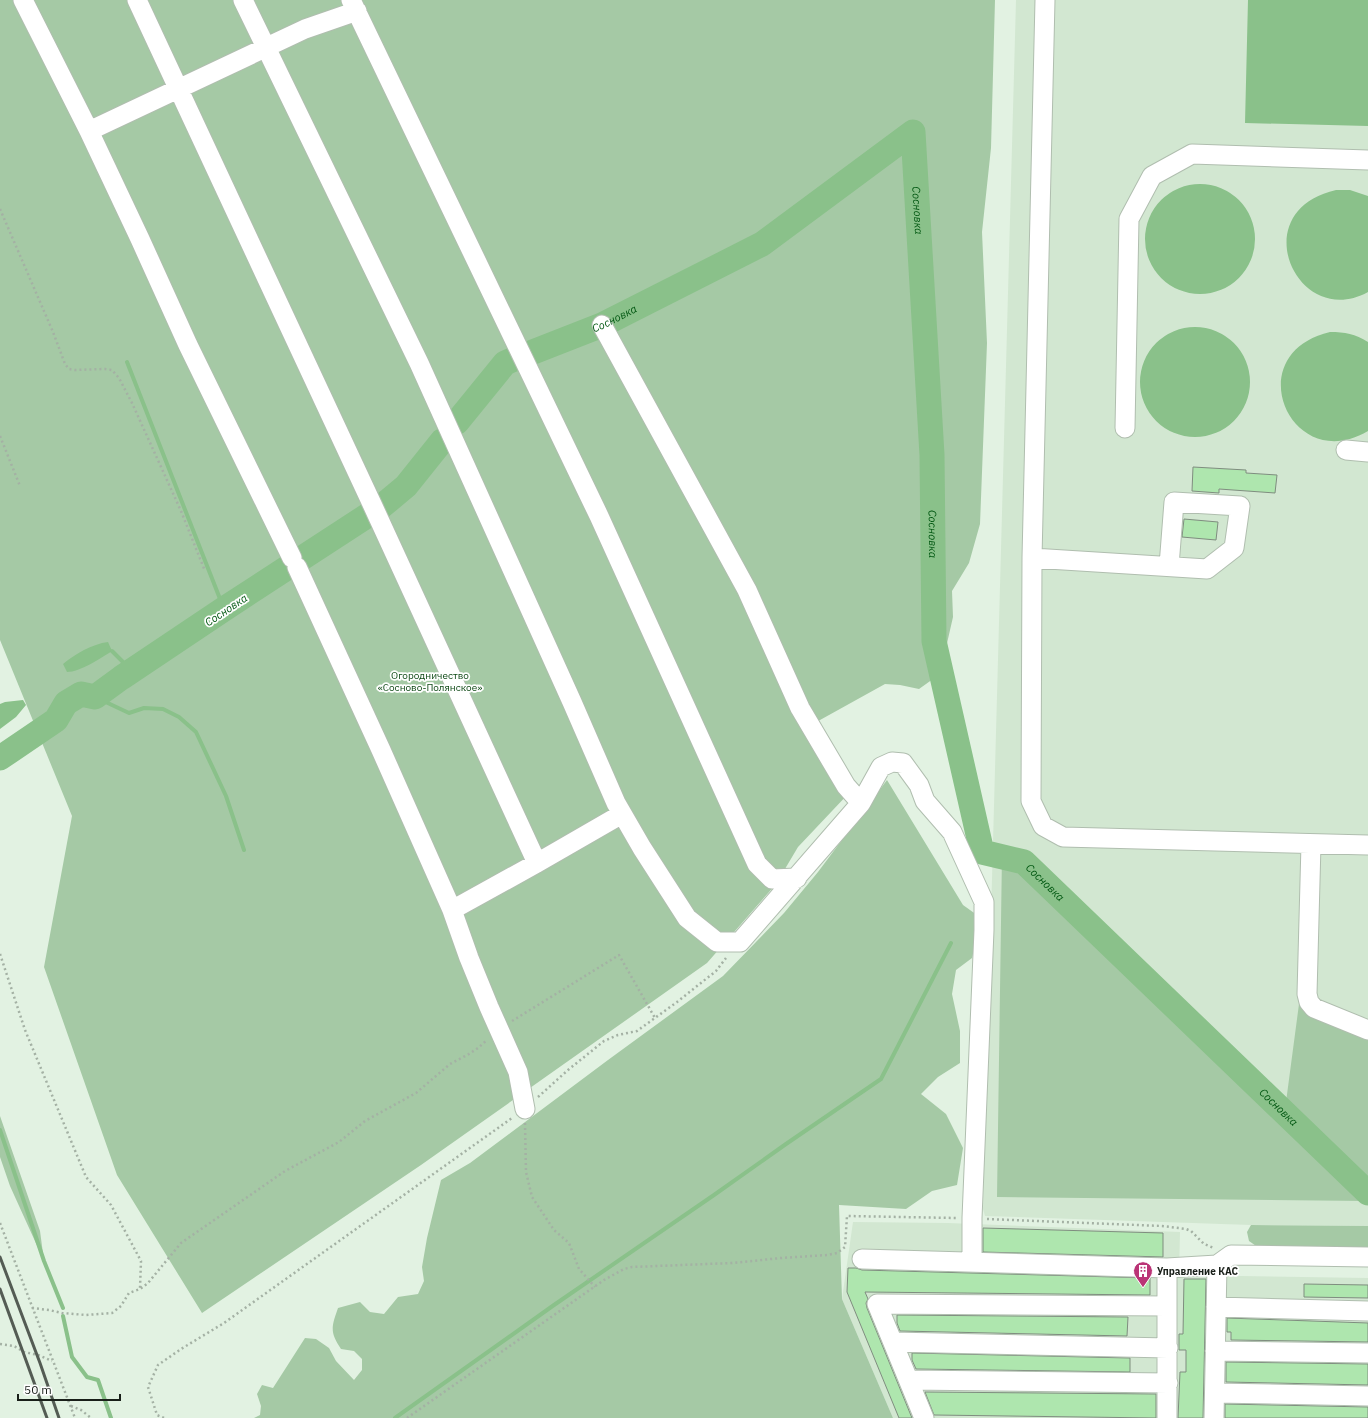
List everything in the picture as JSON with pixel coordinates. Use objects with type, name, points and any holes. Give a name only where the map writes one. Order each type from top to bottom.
[{"type":"street","points":[[24,0],[89,131],[188,345],[295,562],[381,750],[452,910],[472,965],[518,1072],[525,1109]]},
{"type":"street","points":[[137,0],[375,510],[536,863]]},
{"type":"street","points":[[243,0],[419,364],[572,702],[616,803],[642,848],[687,918],[717,942],[740,942],[861,803],[880,767],[892,762],[903,763],[919,785],[925,801],[952,832],[984,902],[972,1218],[972,1262]]},
{"type":"street","points":[[1046,0],[1032,558],[1031,800],[1043,826],[1062,837],[1368,845]]},
{"type":"street","points":[[89,131],[354,6],[599,516],[757,864],[772,879],[797,878]]},
{"type":"street","points":[[1125,428],[1129,219],[1152,176],[1192,154],[1368,160]]},
{"type":"street","points":[[602,325],[747,590],[800,708],[846,786],[861,803]]},
{"type":"street","points":[[1346,450],[1368,452]]},
{"type":"street","points":[[1032,558],[1207,569],[1234,548],[1240,506],[1174,502],[1168,566]]},
{"type":"street","points":[[452,910],[622,814]]},
{"type":"street","points":[[1311,844],[1307,994],[1309,1002],[1314,1008],[1368,1030]]},
{"type":"street","points":[[862,1259],[1167,1268],[1224,1260],[1368,1256]]},
{"type":"street","points":[[1214,1418],[1216,1307],[1224,1260]]},
{"type":"street","points":[[1167,1268],[1167,1418]]},
{"type":"street","points":[[924,1418],[877,1304],[1168,1306]]},
{"type":"street","points":[[1216,1307],[1368,1311]]},
{"type":"street","points":[[892,1342],[1168,1348]]},
{"type":"street","points":[[1215,1351],[1368,1353]]},
{"type":"street","points":[[909,1380],[1168,1383]]},
{"type":"street","points":[[1214,1393],[1368,1396]]},
{"type":"path","points":[[0,209],[53,332],[65,364],[69,369],[76,370],[112,370],[119,378],[132,403],[181,511],[205,571]]},
{"type":"path","points":[[0,436],[20,486]]},
{"type":"path","points":[[164,1418],[157,1415],[148,1386],[158,1365],[224,1323],[525,1109],[568,1070],[604,1042],[618,1034],[636,1031],[655,1018],[716,971],[740,942]]},
{"type":"path","points":[[0,954],[25,1030],[86,1177],[111,1205],[141,1260],[140,1289]]},
{"type":"path","points":[[32,1308],[86,1315],[112,1313],[120,1306],[128,1293],[140,1289],[148,1283],[181,1243],[285,1171],[339,1142],[365,1121],[416,1093],[450,1064],[478,1048],[499,1029],[618,955],[655,1018]]},
{"type":"path","points":[[525,1109],[526,1172],[532,1197],[554,1230],[569,1243],[575,1254],[580,1269],[595,1287]]},
{"type":"path","points":[[407,1418],[615,1273],[632,1267],[732,1263],[837,1253],[845,1247],[847,1216],[972,1218],[1162,1226],[1191,1231],[1224,1260]]},
{"type":"path","points":[[0,1223],[75,1418]]},
{"type":"path","points":[[0,1344],[14,1346],[24,1352],[38,1355],[53,1362]]},
{"type":"path","points":[[71,1406],[81,1410],[91,1418]]},
{"type":"shaded area","points":[[1016,0],[1368,0],[1368,1226],[1251,1225],[985,1216],[983,1209]]},
{"type":"shaded area","points":[[1248,0],[1368,0],[1368,126],[1245,123]]},
{"type":"shaded area","points":[[1200,184],[1221,188],[1239,200],[1251,218],[1255,239],[1251,260],[1239,278],[1221,290],[1200,294],[1179,290],[1161,278],[1149,260],[1145,239],[1149,218],[1161,200],[1179,188]]},
{"type":"shaded area","points":[[1336,190],[1350,190],[1368,196],[1368,292],[1342,300],[1320,295],[1302,282],[1290,264],[1287,242],[1292,220],[1308,202]]},
{"type":"shaded area","points":[[1195,327],[1216,331],[1234,343],[1246,361],[1250,382],[1246,403],[1234,421],[1216,433],[1195,437],[1174,433],[1156,421],[1144,403],[1140,382],[1144,361],[1156,343],[1174,331]]},
{"type":"shaded area","points":[[1330,332],[1350,334],[1368,342],[1368,431],[1340,441],[1316,438],[1298,426],[1285,407],[1281,385],[1286,363],[1302,344]]},
{"type":"shaded area","points":[[108,642],[112,651],[78,670],[67,672],[63,664],[68,660],[90,647]]},
{"type":"shaded area","points":[[23,700],[26,705],[16,717],[0,729],[0,704]]},
{"type":"shaded area","points":[[853,1222],[948,1223],[1180,1232],[1179,1275],[1368,1278],[1368,1418],[893,1418],[842,1299]]},
{"type":"green space","name":"Огородничество «Сосново-Полянское»","points":[[0,0],[995,0],[991,148],[982,232],[987,343],[980,524],[969,563],[952,591],[953,617],[940,674],[919,689],[885,684],[811,725],[849,793],[798,847],[776,884],[707,963],[421,1165],[202,1313],[117,1175],[44,967],[72,816],[0,640]]},
{"type":"green space","points":[[887,780],[963,905],[977,915],[976,942],[972,958],[956,970],[952,994],[960,1031],[960,1063],[938,1077],[921,1094],[946,1114],[963,1148],[957,1185],[932,1191],[906,1209],[839,1205],[842,1299],[893,1418],[254,1418],[260,1415],[261,1406],[257,1394],[262,1385],[273,1388],[305,1338],[316,1339],[329,1348],[336,1361],[354,1380],[362,1370],[362,1359],[354,1351],[341,1349],[333,1334],[333,1325],[338,1308],[360,1302],[370,1312],[384,1314],[398,1297],[418,1294],[424,1281],[422,1267],[427,1238],[441,1180],[470,1163],[723,976],[784,913],[818,872]]},
{"type":"green space","points":[[1002,854],[1367,1201],[997,1197]]},
{"type":"green space","points":[[1302,963],[1303,990],[1368,1035],[1368,1179],[1286,1102],[1299,1004]]},
{"type":"green space","points":[[0,1116],[40,1231],[44,1261],[10,1186],[0,1157]]},
{"type":"green space","points":[[1251,1225],[1368,1226],[1368,1251],[1259,1248],[1249,1241],[1247,1232]]},
{"type":"building","points":[[1193,467],[1246,470],[1246,473],[1277,475],[1275,493],[1219,489],[1219,493],[1192,491]]},
{"type":"building","points":[[1184,519],[1218,522],[1216,540],[1182,537]]},
{"type":"building","points":[[983,1228],[1163,1233],[1163,1257],[983,1252]]},
{"type":"building","points":[[848,1268],[862,1270],[1150,1278],[1150,1295],[865,1292],[868,1299],[866,1303],[867,1308],[912,1418],[899,1418],[847,1292]]},
{"type":"building","points":[[1184,1279],[1206,1279],[1203,1418],[1178,1418],[1180,1372],[1186,1372],[1186,1350],[1179,1350],[1179,1334],[1183,1334]]},
{"type":"building","points":[[1304,1284],[1368,1285],[1368,1298],[1304,1297]]},
{"type":"building","points":[[897,1315],[1128,1317],[1127,1336],[900,1331],[897,1323]]},
{"type":"building","points":[[1227,1318],[1368,1323],[1368,1342],[1231,1340],[1231,1332],[1227,1332]]},
{"type":"building","points":[[912,1353],[1130,1358],[1130,1372],[916,1369],[912,1360]]},
{"type":"building","points":[[1226,1362],[1368,1364],[1368,1385],[1226,1382]]},
{"type":"building","points":[[925,1392],[1156,1394],[1156,1418],[934,1415]]},
{"type":"building","points":[[1225,1404],[1368,1407],[1368,1418],[1225,1418]]},
{"type":"waterway","name":"Сосновка","points":[[533,352],[602,325],[762,244],[913,132],[932,455],[934,641],[982,852],[1024,862],[1368,1193]]},
{"type":"waterway","name":"Сосновка","points":[[457,422],[505,363],[512,360]]},
{"type":"waterway","points":[[127,362],[224,609]]},
{"type":"waterway","name":"Сосновка","points":[[0,758],[56,720],[66,703],[81,694],[95,697],[224,609],[382,506],[406,486],[442,441]]},
{"type":"waterway","points":[[112,651],[132,671]]},
{"type":"waterway","points":[[95,697],[129,713],[144,708],[163,709],[179,717],[196,732],[226,796],[244,850]]},
{"type":"waterway","points":[[395,1418],[554,1305],[881,1079],[951,943]]},
{"type":"waterway","points":[[0,1130],[44,1261],[63,1308]]},
{"type":"waterway","points":[[63,1316],[72,1357],[87,1377],[98,1380],[111,1418]]},
{"type":"railway","points":[[0,1257],[59,1418]]},
{"type":"railway","points":[[0,1289],[47,1418]]},
{"type":"place","name":"Управление КАС","points":[[1143,1288]]}]
